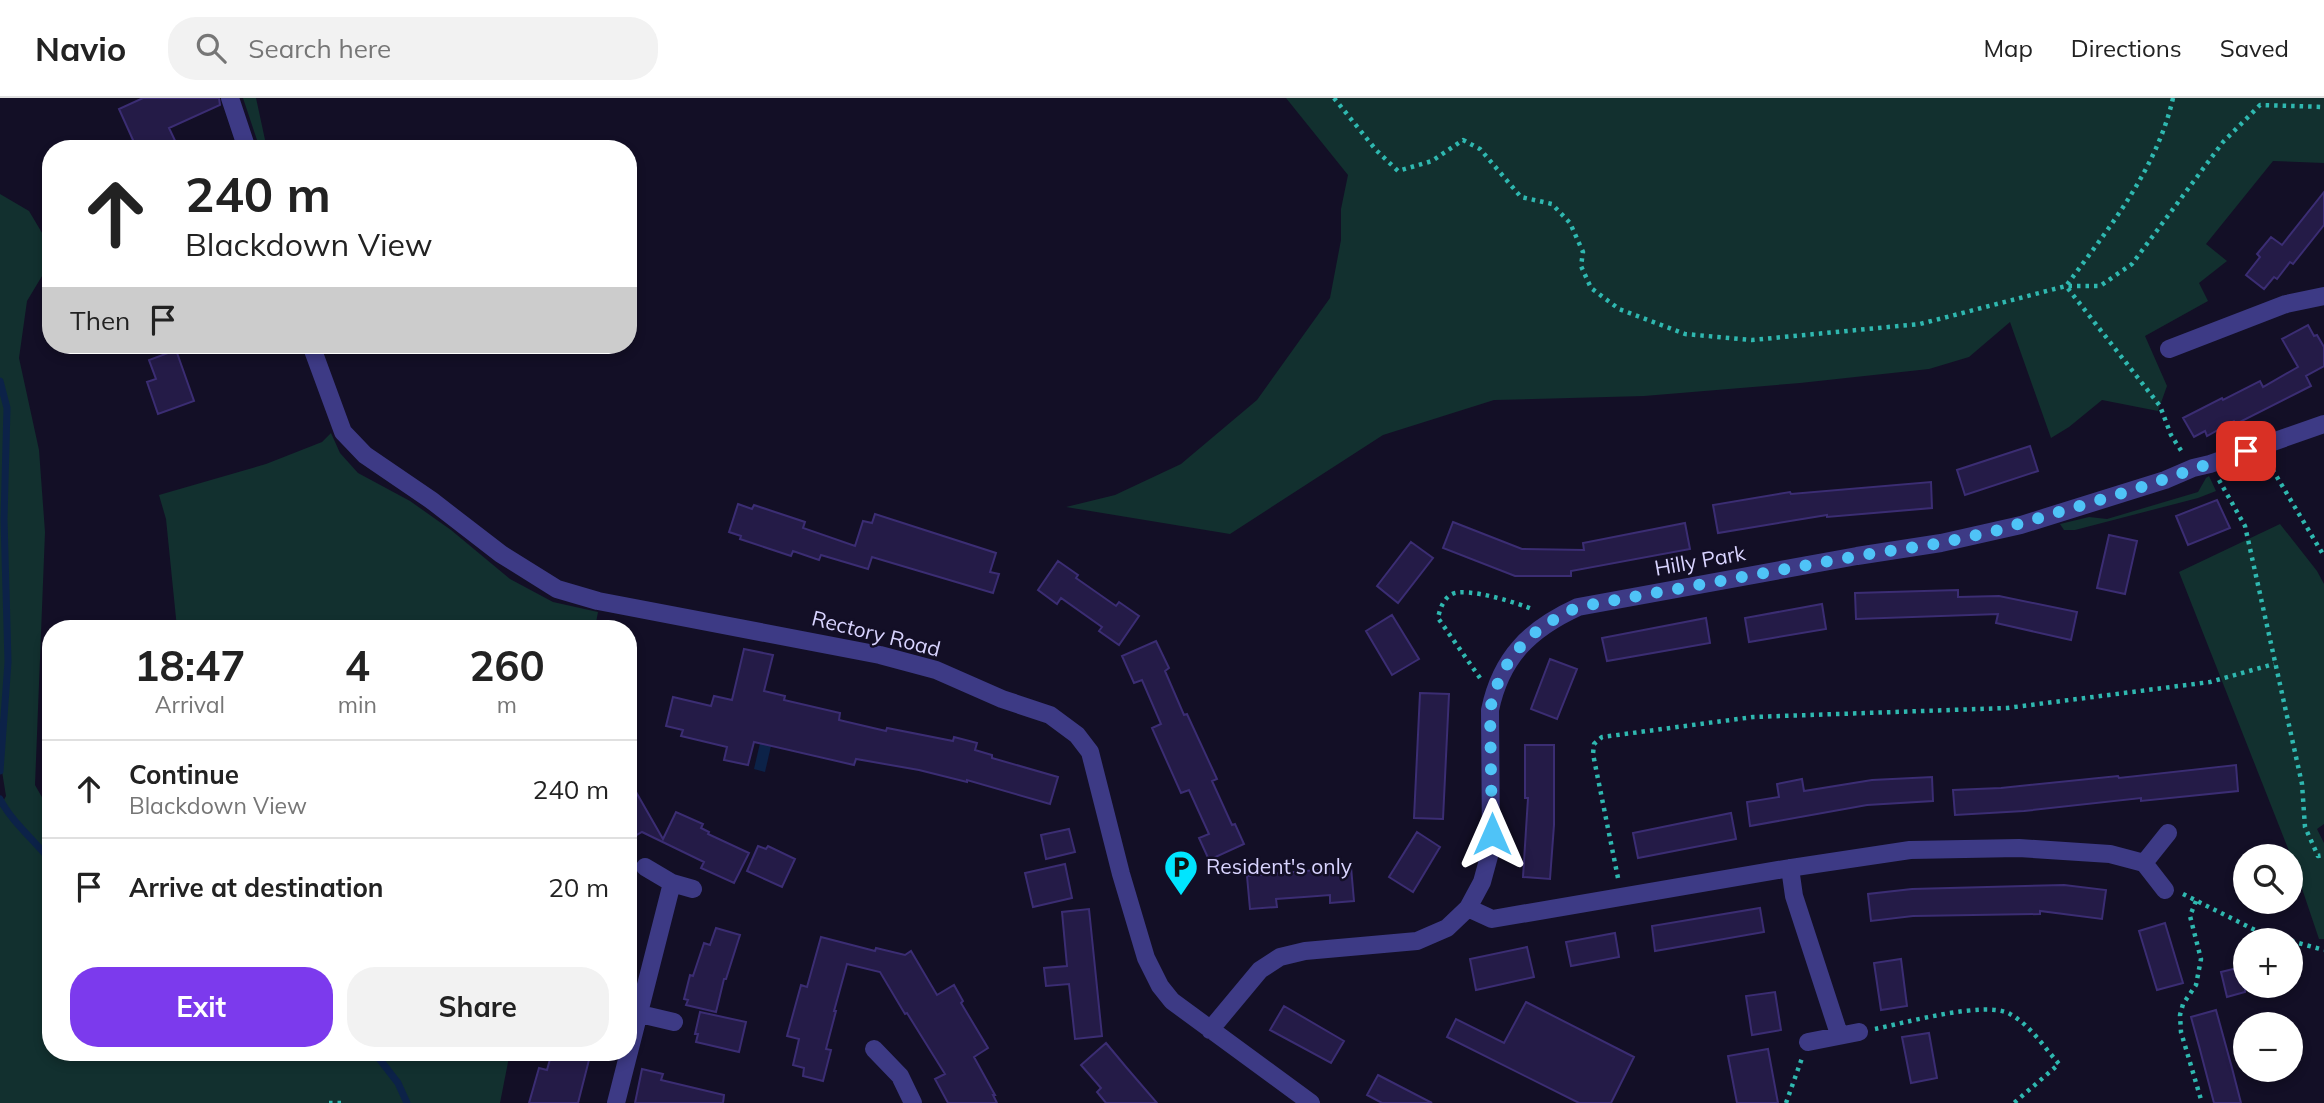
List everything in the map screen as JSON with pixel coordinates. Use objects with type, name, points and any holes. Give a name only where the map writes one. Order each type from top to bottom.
[{"type":"street","points":[[230,98],[244,140]]},
{"type":"street","points":[[2169,349],[2286,304],[2324,296]]},
{"type":"street","name":"Rectory Road","points":[[314,354],[343,432],[365,455],[501,554],[557,589],[598,601],[880,655],[936,670],[1002,699],[1050,715],[1077,735],[1090,752],[1146,958],[1160,986],[1172,1001],[1311,1103]]},
{"type":"street","name":"Hilly Park","points":[[1210,1030],[1260,970],[1280,957],[1305,951],[1417,941],[1447,928],[1468,908],[1482,882],[1492,849],[1490,710],[1496,687],[1500,675],[1518,649],[1546,624],[1578,607],[1941,543],[1995,531],[2165,480],[2324,424]]},
{"type":"street","points":[[2144,863],[2168,833]]},
{"type":"street","points":[[1468,908],[1492,919],[1910,850],[2019,849],[2110,854],[2144,863],[2165,890]]},
{"type":"street","points":[[645,867],[672,883],[693,889]]},
{"type":"street","points":[[1790,868],[1794,896],[1839,1034]]},
{"type":"street","points":[[637,1025],[672,883]]},
{"type":"street","points":[[640,1014],[674,1022]]},
{"type":"street","points":[[1808,1042],[1858,1032]]},
{"type":"street","points":[[874,1049],[900,1076],[913,1103]]},
{"type":"street","points":[[616,1103],[627,1061]]},
{"type":"path","points":[[1334,98],[1376,150],[1398,171],[1432,161],[1463,140],[1480,149],[1521,197],[1552,204],[1570,223],[1583,252],[1580,267],[1591,288],[1619,309],[1685,334],[1752,340],[1920,324],[2066,286],[2100,286],[2132,264],[2223,142],[2260,105],[2324,107]]},
{"type":"path","points":[[2066,286],[2123,209],[2140,180],[2168,121],[2174,98]]},
{"type":"path","points":[[2066,286],[2160,406],[2171,435]]},
{"type":"path","points":[[2263,445],[2267,461],[2324,556]]},
{"type":"path","points":[[2210,464],[2245,526],[2302,784],[2305,827],[2318,856],[2324,855]]},
{"type":"path","points":[[1496,687],[1478,677],[1438,618],[1444,601],[1450,595],[1470,593],[1533,608],[1546,624]]},
{"type":"path","points":[[1622,896],[1593,754],[1594,744],[1602,737],[1753,717],[2007,708],[2210,682],[2274,664]]},
{"type":"path","points":[[2165,890],[2186,895],[2251,928]]},
{"type":"path","points":[[2196,901],[2190,916],[2201,959],[2196,985],[2183,1004],[2180,1015],[2181,1032],[2202,1103]]},
{"type":"path","points":[[2303,944],[2324,950]]},
{"type":"path","points":[[1858,1032],[1974,1010],[1992,1008],[2008,1012],[2027,1026],[2059,1065],[2014,1103]]},
{"type":"path","points":[[1786,1103],[1808,1042]]},
{"type":"path","points":[[329,1103],[346,1103]]},
{"type":"green space","points":[[243,98],[256,98],[265,140],[257,140]]},
{"type":"green space","points":[[1286,98],[2324,98],[2324,163],[2273,161],[2206,244],[2227,261],[2199,283],[2208,301],[2145,336],[2167,386],[2158,411],[2102,400],[2051,438],[2010,322],[1969,357],[1929,369],[1644,396],[1494,400],[1383,435],[1230,534],[1066,507],[1115,495],[1181,464],[1257,400],[1330,298],[1341,240],[1341,209],[1348,175]]},
{"type":"green space","points":[[0,194],[29,211],[42,233],[42,276],[27,301],[19,358],[39,450],[45,532],[35,785],[42,797],[42,1061],[508,1061],[500,1103],[0,1103],[0,807],[6,796],[0,759]]},
{"type":"green space","points":[[331,433],[340,453],[358,473],[410,501],[451,530],[510,579],[553,602],[598,612],[596,620],[176,620],[166,519],[159,495],[266,464],[322,442]]},
{"type":"green space","points":[[2209,476],[2216,491],[2198,498],[2075,530],[2064,530],[2060,524],[2089,517],[2107,519],[2198,492]]},
{"type":"green space","points":[[2280,524],[2324,584],[2324,824],[2317,829],[2324,843],[2324,939],[2319,939],[2303,892],[2303,844],[2286,844],[2179,572]]},
{"type":"water","points":[[760,743],[771,746],[765,772],[754,769]]},
{"type":"building","points":[[143,98],[219,98],[220,105],[169,128],[175,140],[133,140],[119,109]]},
{"type":"building","points":[[2324,192],[2324,225],[2293,264],[2290,262],[2277,279],[2274,277],[2264,289],[2246,275],[2260,257],[2257,254],[2271,237],[2282,245]]},
{"type":"building","points":[[2308,325],[2324,347],[2324,366],[2306,376],[2311,386],[2236,424],[2234,421],[2207,436],[2205,431],[2194,437],[2183,418],[2260,381],[2263,387],[2298,367],[2282,339]]},
{"type":"building","points":[[165,354],[177,354],[194,401],[158,414],[147,382],[156,379],[149,360]]},
{"type":"building","points":[[2030,446],[2038,471],[1965,495],[1957,470]]},
{"type":"building","points":[[1931,482],[1932,508],[1827,515],[1718,533],[1713,505],[1790,492]]},
{"type":"building","points":[[2217,500],[2230,528],[2188,545],[2176,516]]},
{"type":"building","points":[[738,504],[752,509],[754,505],[805,522],[803,528],[855,546],[863,521],[872,523],[875,514],[996,553],[990,572],[999,574],[993,593],[872,557],[868,569],[821,555],[819,560],[793,551],[791,556],[740,539],[741,536],[729,532]]},
{"type":"building","points":[[1453,522],[1522,549],[1584,550],[1583,543],[1685,523],[1690,549],[1571,571],[1571,576],[1515,576],[1443,548]]},
{"type":"building","points":[[2109,535],[2137,541],[2125,594],[2097,588]]},
{"type":"building","points":[[1411,542],[1433,558],[1398,603],[1377,586]]},
{"type":"building","points":[[1058,561],[1078,575],[1076,578],[1116,606],[1119,602],[1139,616],[1119,645],[1099,631],[1102,627],[1061,598],[1057,604],[1038,590]]},
{"type":"building","points":[[1958,590],[1958,597],[1999,596],[2077,612],[2071,640],[1996,623],[1998,614],[1856,619],[1855,593]]},
{"type":"building","points":[[1822,604],[1826,629],[1749,642],[1745,618]]},
{"type":"building","points":[[1392,615],[1419,659],[1392,675],[1366,631]]},
{"type":"building","points":[[1706,618],[1710,643],[1607,661],[1602,638]]},
{"type":"building","points":[[1156,641],[1169,668],[1165,671],[1184,715],[1187,714],[1217,779],[1212,781],[1244,844],[1209,860],[1199,838],[1209,834],[1189,790],[1181,793],[1152,728],[1161,724],[1142,680],[1134,683],[1122,656]]},
{"type":"building","points":[[744,649],[773,655],[764,691],[785,696],[784,700],[840,713],[839,720],[886,731],[887,728],[953,741],[954,737],[977,743],[975,750],[992,755],[992,758],[1058,777],[1050,804],[967,780],[856,759],[854,765],[754,742],[748,765],[724,760],[727,747],[681,736],[683,730],[666,726],[673,697],[711,706],[714,696],[732,700]]},
{"type":"building","points":[[1550,659],[1577,669],[1557,719],[1531,709]]},
{"type":"building","points":[[1420,693],[1449,694],[1443,819],[1414,818]]},
{"type":"building","points":[[1525,745],[1554,745],[1554,825],[1550,879],[1523,877],[1528,798],[1525,798]]},
{"type":"building","points":[[2236,765],[2238,791],[1955,815],[1953,790],[2119,778]]},
{"type":"building","points":[[1932,777],[1933,801],[1867,805],[1750,826],[1747,802],[1779,797],[1777,784],[1802,779],[1804,791],[1872,780]]},
{"type":"building","points":[[637,794],[663,839],[676,812],[703,824],[701,828],[709,832],[708,834],[749,853],[734,883],[701,868],[704,862],[642,832],[637,835]]},
{"type":"building","points":[[1731,813],[1736,839],[1638,858],[1633,833]]},
{"type":"building","points":[[1069,829],[1075,852],[1046,859],[1041,835]]},
{"type":"building","points":[[1417,832],[1440,847],[1413,892],[1389,877]]},
{"type":"building","points":[[758,846],[766,849],[768,846],[795,859],[782,887],[747,871]]},
{"type":"building","points":[[1065,864],[1072,898],[1033,907],[1025,873]]},
{"type":"building","points":[[1351,867],[1354,901],[1330,903],[1330,895],[1276,899],[1277,907],[1250,909],[1247,876]]},
{"type":"building","points":[[2064,885],[2106,890],[2102,919],[2040,911],[2040,914],[1913,916],[1871,921],[1868,894],[1912,889]]},
{"type":"building","points":[[1760,908],[1764,932],[1655,951],[1652,926]]},
{"type":"building","points":[[1089,909],[1102,1036],[1075,1039],[1069,984],[1046,986],[1044,968],[1067,966],[1062,912]]},
{"type":"building","points":[[2165,923],[2183,983],[2157,990],[2139,931]]},
{"type":"building","points":[[716,928],[740,935],[724,979],[716,1012],[686,1005],[688,1000],[684,999],[690,975],[693,976],[704,943],[710,945]]},
{"type":"building","points":[[1615,933],[1619,957],[1571,966],[1566,942]]},
{"type":"building","points":[[821,937],[875,951],[876,948],[905,955],[911,951],[937,995],[954,985],[963,1001],[961,1003],[988,1048],[974,1057],[997,1103],[948,1103],[935,1079],[945,1074],[880,972],[847,964],[826,1049],[831,1050],[823,1081],[803,1076],[804,1068],[793,1065],[799,1039],[787,1036],[801,985],[807,987]]},
{"type":"building","points":[[1527,947],[1534,977],[1476,990],[1470,959]]},
{"type":"building","points":[[1901,959],[1907,1006],[1881,1010],[1874,963]]},
{"type":"building","points":[[2233,969],[2233,995],[2227,997],[2221,972]]},
{"type":"building","points":[[1775,992],[1781,1030],[1752,1035],[1746,996]]},
{"type":"building","points":[[1526,1002],[1634,1057],[1611,1103],[1579,1103],[1447,1037],[1456,1019],[1504,1043]]},
{"type":"building","points":[[1284,1006],[1344,1041],[1331,1063],[1270,1030]]},
{"type":"building","points":[[2216,1010],[2233,1082],[2235,1082],[2241,1103],[2214,1103],[2191,1017]]},
{"type":"building","points":[[700,1012],[746,1022],[739,1052],[696,1042]]},
{"type":"building","points":[[1929,1033],[1937,1078],[1911,1083],[1902,1037]]},
{"type":"building","points":[[1106,1043],[1157,1103],[1106,1103],[1097,1092],[1101,1088],[1081,1065]]},
{"type":"building","points":[[1768,1049],[1778,1103],[1737,1103],[1728,1056]]},
{"type":"building","points":[[550,1061],[589,1061],[578,1103],[529,1103],[539,1068],[547,1070]]},
{"type":"building","points":[[642,1069],[663,1074],[661,1080],[724,1095],[723,1103],[635,1103]]},
{"type":"building","points":[[1378,1075],[1432,1103],[1382,1103],[1367,1095]]},
{"type":"waterway","points":[[0,381],[7,408],[4,519],[8,662],[0,771]]},
{"type":"waterway","points":[[0,799],[16,823],[42,851]]},
{"type":"waterway","points":[[381,1061],[398,1083],[407,1103]]},
{"type":"place","name":"Resident's only","points":[[1181,897]]},
{"type":"route","points":[[1492,834],[1490,710],[1493,693],[1500,675],[1524,641],[1558,616],[1578,607],[1941,543],[2021,525],[2165,480],[2246,451]]}]
